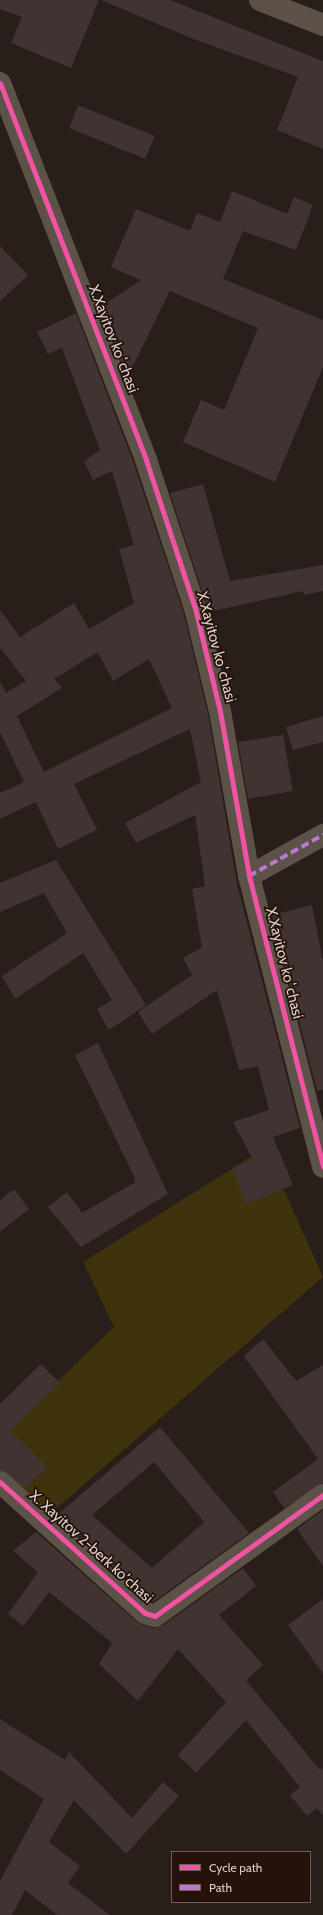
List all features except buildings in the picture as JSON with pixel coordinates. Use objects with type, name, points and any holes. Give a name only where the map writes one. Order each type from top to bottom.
[{"type":"street","points":[[260,0],[323,25]]},
{"type":"street","name":"X.Xayitov koʻchasi","points":[[0,83],[143,453],[195,608],[220,711],[249,876],[323,1167]]},
{"type":"street","points":[[249,876],[323,835]]},
{"type":"street","name":"X. Xayitov 2-berk koʼchasi","points":[[0,1482],[145,1613],[155,1616],[323,1495]]},
{"type":"shaded area","points":[[265,1148],[323,1277],[51,1513],[0,1471],[0,1437],[114,1327],[83,1262]]},
{"type":"marked path","points":[[249,876],[323,835]]},
{"type":"cycle path","points":[[0,83],[146,460],[195,608],[220,711],[249,876],[323,1167]]},
{"type":"cycle path","points":[[0,1482],[145,1613],[155,1616],[323,1495]]}]
